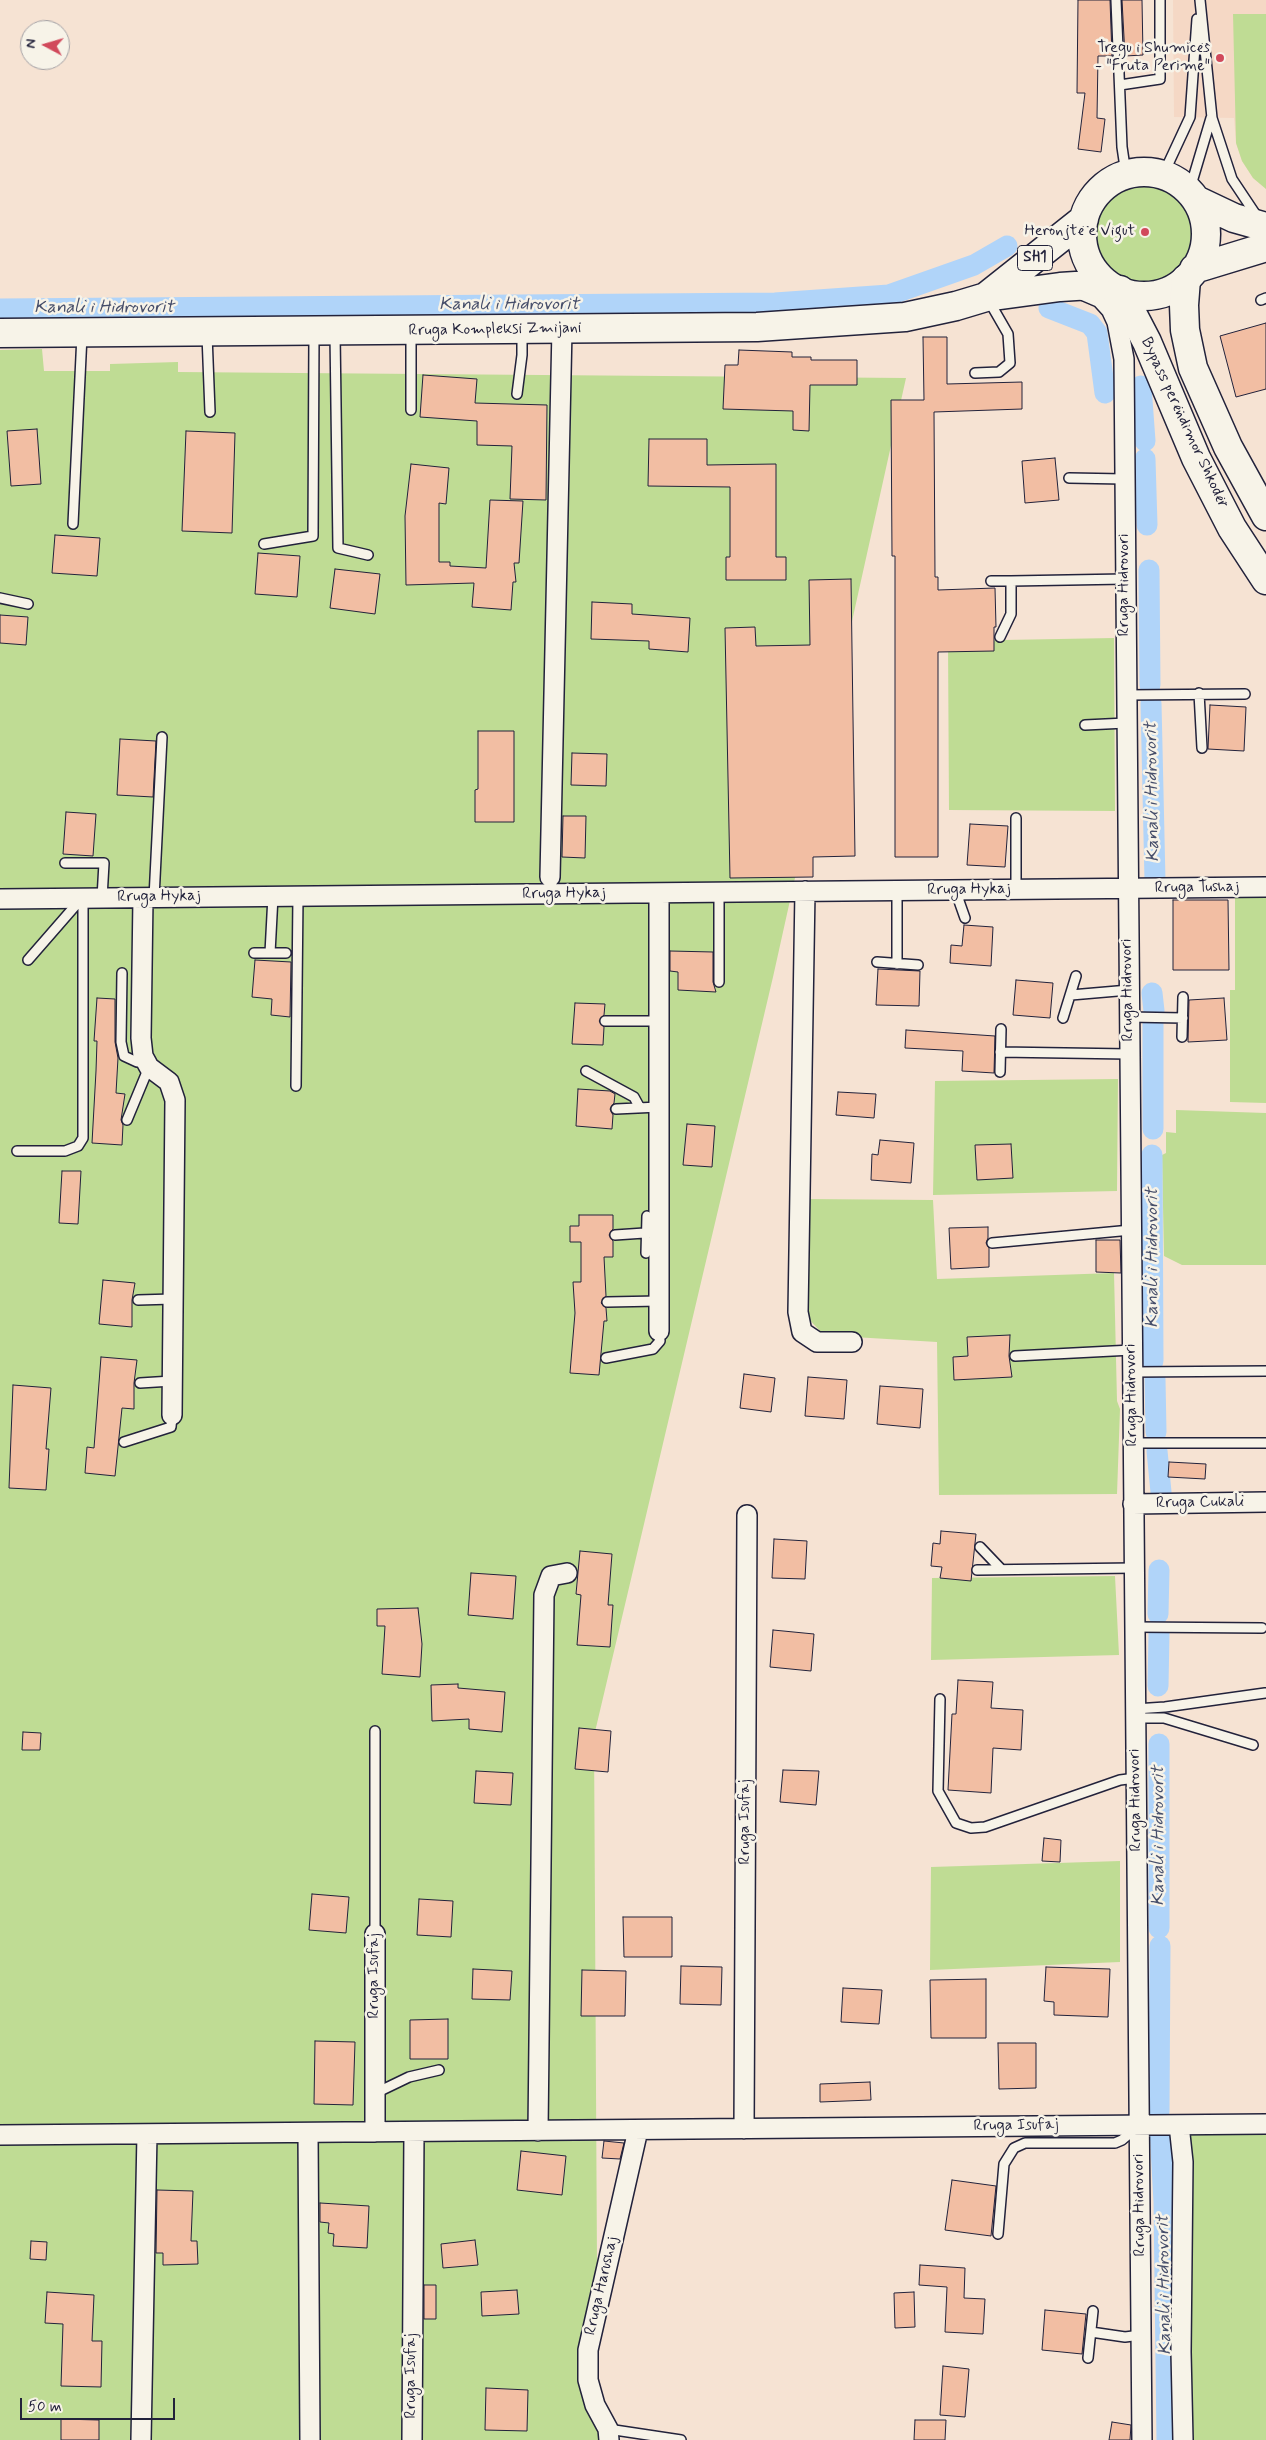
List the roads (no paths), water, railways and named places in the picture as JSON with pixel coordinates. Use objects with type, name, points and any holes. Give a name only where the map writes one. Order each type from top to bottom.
[{"type":"main road","name":"SH1","points":[[1151,172],[1163,175],[1182,184],[1193,196],[1265,233],[1190,274],[1165,292],[1154,295],[1129,294],[1115,288],[1094,271],[1086,255],[1082,237],[1084,219],[1092,200],[1106,184],[1126,174],[1151,172]]},
{"type":"main road","points":[[1190,274],[1202,253],[1206,235],[1203,217],[1193,196]]},
{"type":"main road","name":"Rruga Kompleksi Zmijani","points":[[986,297],[1084,219]]},
{"type":"main road","name":"Bypass perëndimor Shkodër","points":[[1190,274],[1184,305],[1185,330],[1193,368],[1228,447],[1266,516]]},
{"type":"main road","name":"Rruga Kompleksi Zmijani","points":[[0,333],[82,334],[757,327],[854,322],[905,317],[956,306],[986,297],[1070,286],[1115,288]]},
{"type":"main road","name":"Bypass perëndimor Shkodër","points":[[1115,288],[1147,342],[1196,458],[1232,528],[1266,580]]},
{"type":"street","name":"Rruga Hidrovori","points":[[1070,286],[1102,298],[1111,309],[1117,322],[1122,350]]},
{"type":"street","name":"Rruga Hidrovori","points":[[1115,288],[1124,326],[1122,350],[1142,2440]]},
{"type":"street","points":[[550,877],[562,329]]},
{"type":"street","name":"Rruga Tushaj","points":[[1128,888],[1266,887]]},
{"type":"street","name":"Rruga Hykaj","points":[[0,899],[1128,888]]},
{"type":"street","points":[[805,891],[798,1312],[802,1332],[817,1342],[852,1342]]},
{"type":"street","points":[[659,893],[659,1108],[653,1232],[659,1301],[659,1331]]},
{"type":"street","points":[[148,898],[141,1038],[146,1062],[169,1082],[175,1100],[172,1415]]},
{"type":"street","name":"Rruga Cukali","points":[[1133,1504],[1266,1502]]},
{"type":"street","name":"Rruga Isufaj","points":[[744,2129],[747,1515]]},
{"type":"street","points":[[538,2131],[544,1595],[551,1576],[567,1573]]},
{"type":"street","name":"Rruga Isufaj","points":[[375,1934],[375,2132]]},
{"type":"street","name":"Rruga Isufaj","points":[[0,2136],[1266,2124]]},
{"type":"street","points":[[1179,2125],[1183,2162],[1181,2352],[1183,2440]]},
{"type":"street","name":"Rruga Harushaj","points":[[608,2434],[595,2405],[588,2380],[588,2350],[638,2130]]},
{"type":"street","name":"Rruga Isufaj","points":[[412,2440],[414,2132]]},
{"type":"street","points":[[308,2133],[310,2440]]},
{"type":"street","points":[[141,2440],[147,2134]]},
{"type":"lane","points":[[1116,0],[1126,174]]},
{"type":"lane","points":[[1120,85],[1160,79],[1160,0]]},
{"type":"lane","points":[[1199,0],[1212,118],[1232,179],[1265,233]]},
{"type":"lane","points":[[1163,175],[1190,117],[1199,0]]},
{"type":"lane","points":[[1193,196],[1212,118]]},
{"type":"lane","points":[[976,373],[999,372],[1010,363],[1008,334],[986,297]]},
{"type":"lane","points":[[517,394],[522,355],[522,330]]},
{"type":"lane","points":[[411,331],[411,410]]},
{"type":"lane","points":[[264,544],[313,536],[315,463],[324,332]]},
{"type":"lane","points":[[324,332],[338,548],[368,554]]},
{"type":"lane","points":[[207,333],[210,412]]},
{"type":"lane","points":[[72,524],[82,334]]},
{"type":"lane","points":[[1069,478],[1124,479]]},
{"type":"lane","points":[[991,581],[1125,579]]},
{"type":"lane","points":[[1000,638],[1011,614],[1011,581]]},
{"type":"lane","points":[[0,598],[28,604]]},
{"type":"lane","points":[[1199,693],[1202,748]]},
{"type":"lane","points":[[1126,695],[1245,694]]},
{"type":"lane","points":[[1085,725],[1126,724]]},
{"type":"lane","points":[[148,898],[162,737]]},
{"type":"lane","points":[[1016,818],[1016,889]]},
{"type":"lane","points":[[65,863],[104,863],[102,898]]},
{"type":"lane","points":[[897,890],[897,964]]},
{"type":"lane","points":[[959,890],[959,901],[965,918]]},
{"type":"lane","points":[[719,892],[720,982]]},
{"type":"lane","points":[[270,953],[273,896]]},
{"type":"lane","points":[[296,1086],[298,896]]},
{"type":"lane","points":[[28,960],[83,898]]},
{"type":"lane","points":[[17,1151],[65,1151],[78,1146],[83,1138],[83,898]]},
{"type":"lane","points":[[254,953],[286,952]]},
{"type":"lane","points":[[877,962],[918,965]]},
{"type":"lane","points":[[122,973],[121,1042],[124,1056],[137,1062],[146,1062],[127,1120]]},
{"type":"lane","points":[[1063,1018],[1076,976]]},
{"type":"lane","points":[[1071,995],[1129,990]]},
{"type":"lane","points":[[1182,1037],[1183,997]]},
{"type":"lane","points":[[1129,1017],[1183,1018]]},
{"type":"lane","points":[[604,1021],[659,1021]]},
{"type":"lane","points":[[1000,1072],[1001,1030]]},
{"type":"lane","points":[[1000,1052],[1129,1054]]},
{"type":"lane","points":[[586,1071],[634,1097],[640,1108]]},
{"type":"lane","points":[[616,1109],[659,1108]]},
{"type":"lane","points":[[646,1253],[653,1232],[647,1216]]},
{"type":"lane","points":[[992,1242],[1131,1230]]},
{"type":"lane","points":[[615,1235],[653,1232]]},
{"type":"lane","points":[[138,1300],[173,1299]]},
{"type":"lane","points":[[607,1302],[659,1301]]},
{"type":"lane","points":[[606,1358],[653,1349],[660,1341],[659,1331]]},
{"type":"lane","points":[[1015,1356],[1132,1350]]},
{"type":"lane","points":[[1132,1372],[1266,1371]]},
{"type":"lane","points":[[140,1383],[172,1381]]},
{"type":"lane","points":[[124,1442],[171,1426],[172,1415]]},
{"type":"lane","points":[[1133,1443],[1266,1443]]},
{"type":"lane","points":[[980,1546],[1001,1569]]},
{"type":"lane","points":[[978,1570],[1134,1568]]},
{"type":"lane","points":[[1134,1627],[1262,1628]]},
{"type":"lane","points":[[1135,1714],[1165,1707],[1265,1693]]},
{"type":"lane","points":[[940,1699],[938,1791],[956,1823],[971,1828],[985,1827],[1120,1780],[1136,1778]]},
{"type":"lane","points":[[1135,1714],[1164,1718],[1253,1744]]},
{"type":"lane","name":"Rruga Isufaj","points":[[375,1731],[375,1934]]},
{"type":"lane","points":[[375,2090],[382,2090],[409,2077],[440,2070]]},
{"type":"lane","points":[[998,2234],[1004,2164],[1014,2148],[1025,2143],[1115,2143],[1122,2140],[1139,2125]]},
{"type":"lane","points":[[1088,2358],[1093,2311]]},
{"type":"lane","points":[[1091,2332],[1126,2336],[1141,2335]]},
{"type":"lane","points":[[608,2434],[682,2440]]},
{"type":"waterway","name":"Kanali i Hidrovorit","points":[[0,309],[775,303],[889,295],[974,265],[1007,246]]},
{"type":"waterway","name":"Kanali i Hidrovorit","points":[[1049,308],[1090,324],[1097,333],[1105,393]]},
{"type":"waterway","name":"Kanali i Hidrovorit","points":[[1141,386],[1145,441]]},
{"type":"waterway","name":"Kanali i Hidrovorit","points":[[1145,459],[1147,525]]},
{"type":"waterway","name":"Kanali i Hidrovorit","points":[[1149,570],[1150,685]]},
{"type":"waterway","name":"Kanali i Hidrovorit","points":[[1151,703],[1155,881]]},
{"type":"waterway","name":"Kanali i Hidrovorit","points":[[1152,993],[1154,1011]]},
{"type":"waterway","name":"Kanali i Hidrovorit","points":[[1153,1024],[1153,1129]]},
{"type":"waterway","name":"Kanali i Hidrovorit","points":[[1152,1155],[1153,1361]]},
{"type":"waterway","name":"Kanali i Hidrovorit","points":[[1155,1379],[1156,1432]]},
{"type":"waterway","name":"Kanali i Hidrovorit","points":[[1157,1451],[1161,1492]]},
{"type":"waterway","name":"Kanali i Hidrovorit","points":[[1158,1614],[1159,1570]]},
{"type":"waterway","name":"Kanali i Hidrovorit","points":[[1158,1686],[1159,1633]]},
{"type":"waterway","name":"Kanali i Hidrovorit","points":[[1159,1744],[1159,1928]]},
{"type":"waterway","name":"Kanali i Hidrovorit","points":[[1159,2112],[1160,1946]]},
{"type":"waterway","name":"Kanali i Hidrovorit","points":[[1160,2130],[1164,2202],[1167,2440]]},
{"type":"place","name":"Tregu i Shumicës - \"Fruta Perime\"","points":[[1220,58]]},
{"type":"place","name":"Heronjtë e Vigut","points":[[1145,232]]}]
